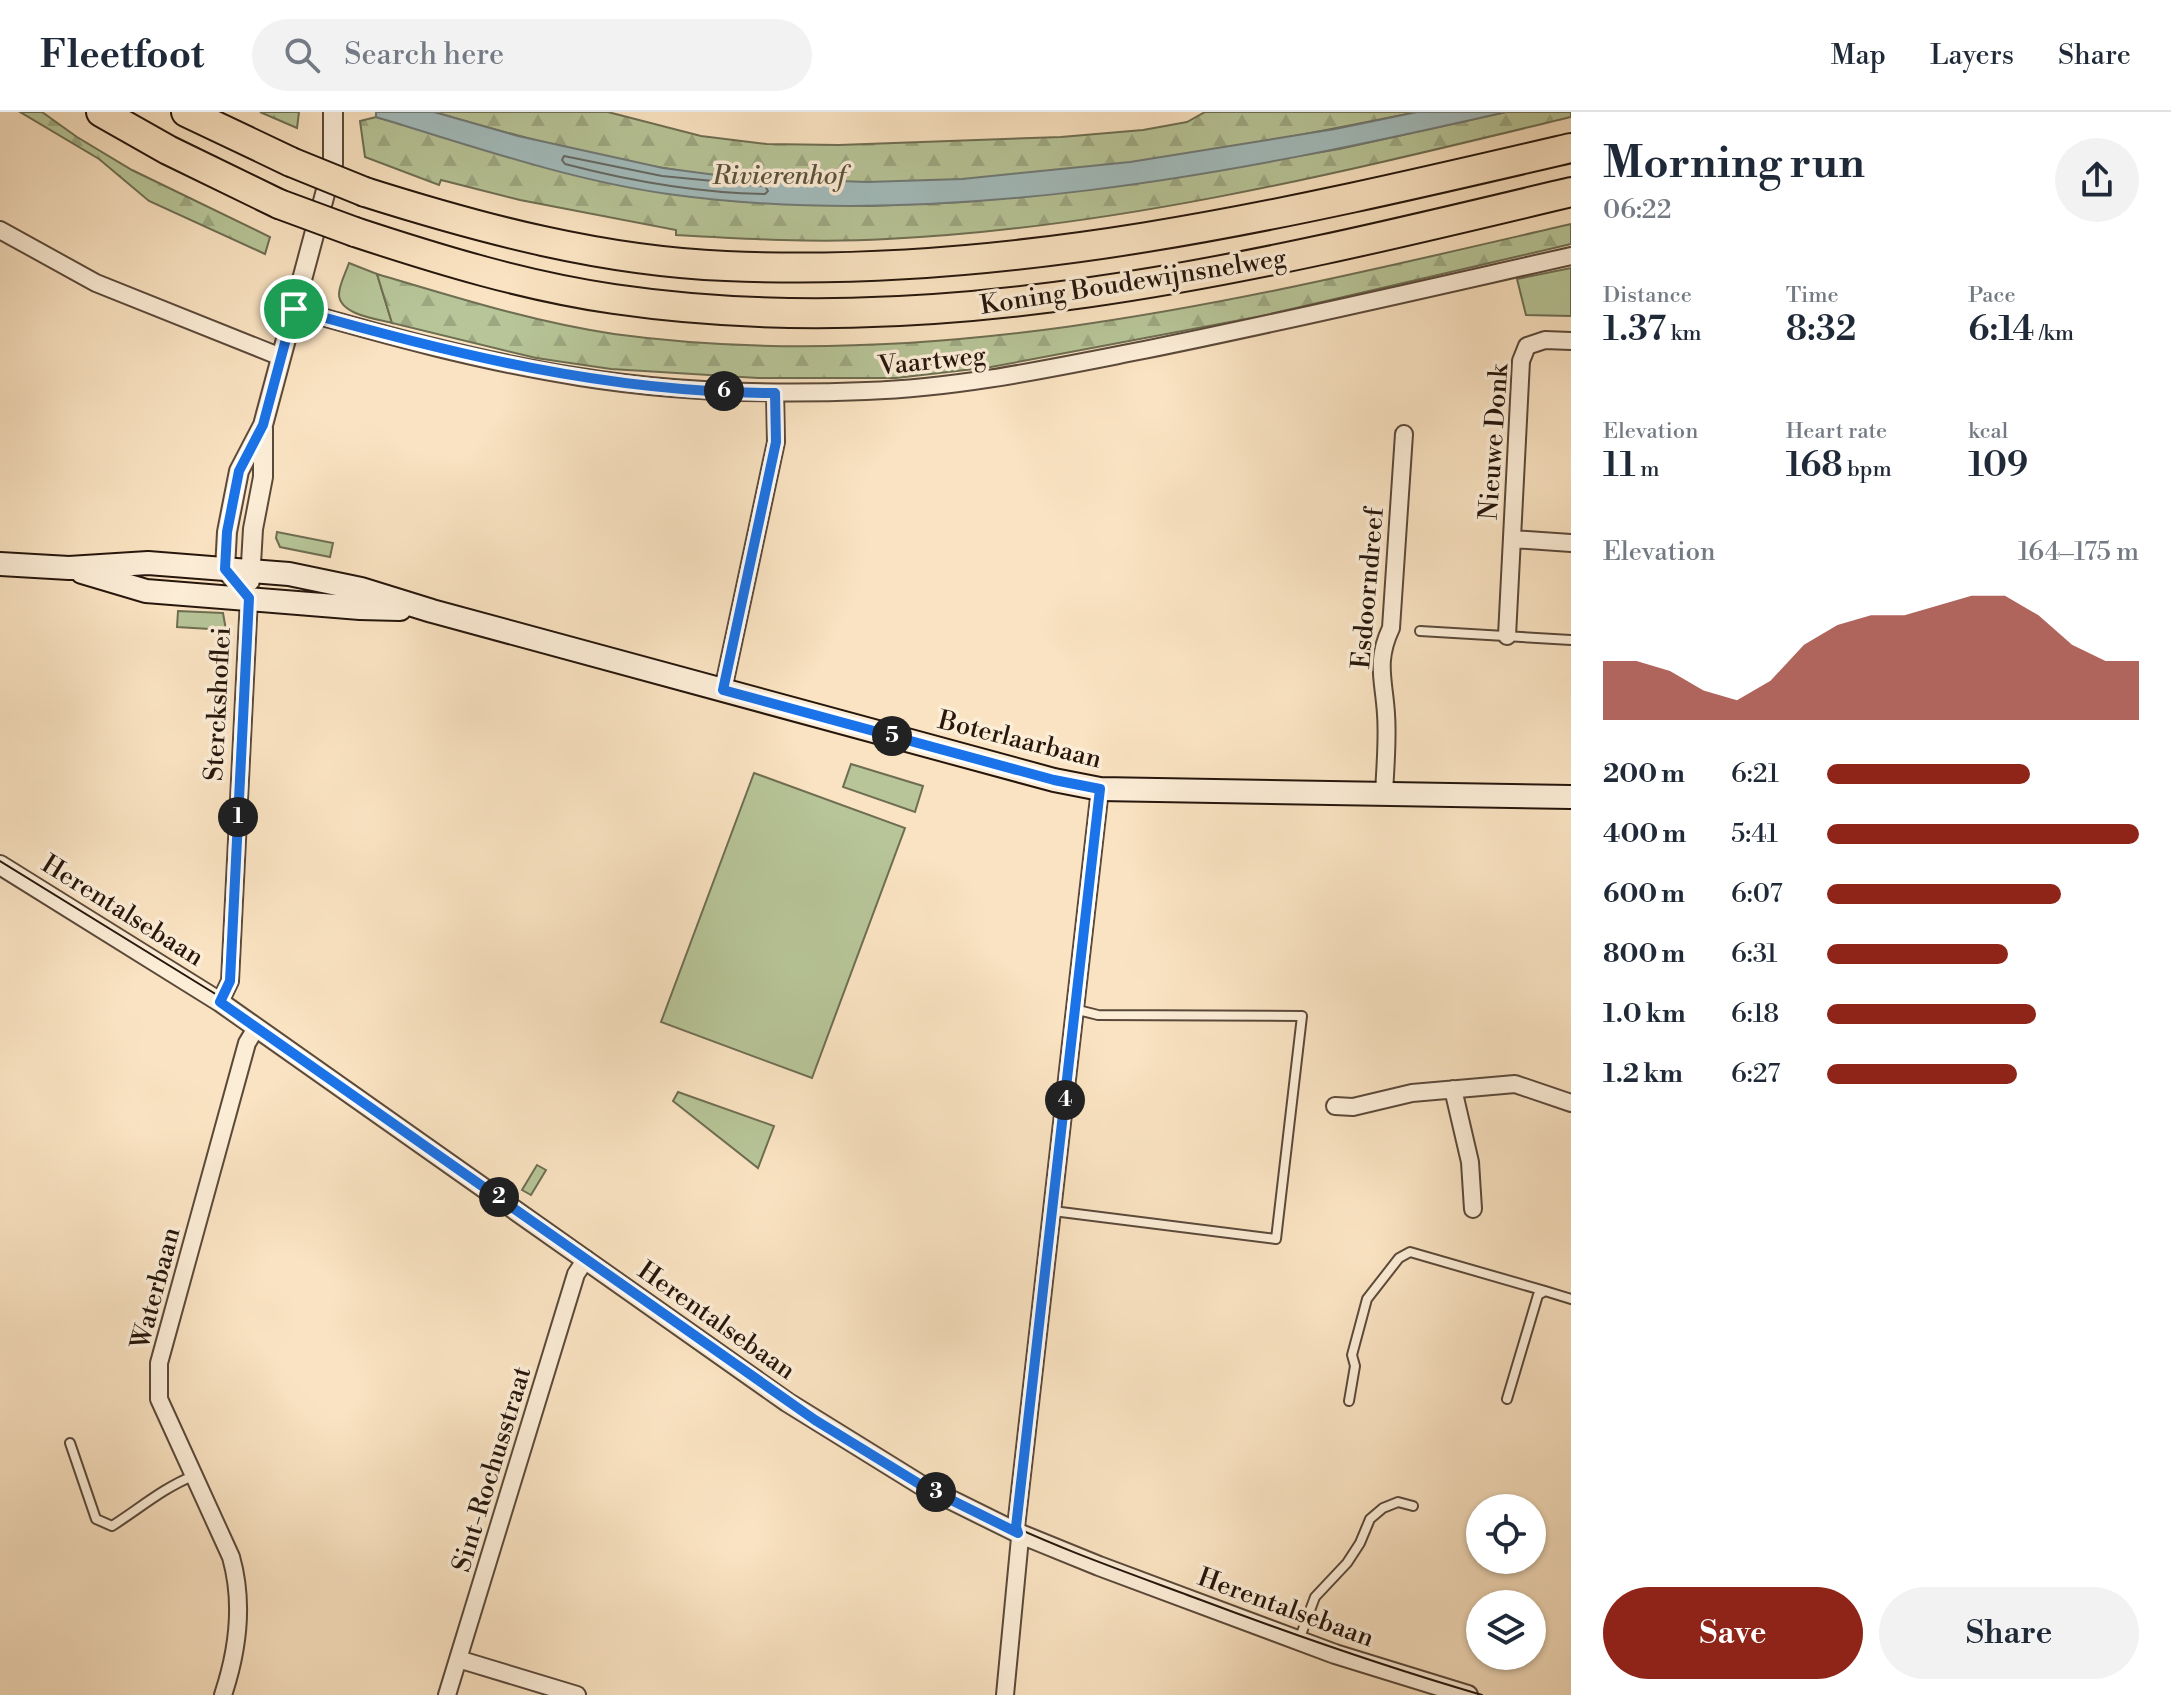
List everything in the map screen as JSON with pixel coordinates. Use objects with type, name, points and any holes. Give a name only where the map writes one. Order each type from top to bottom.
[{"type":"highway","name":"Koning Boudewijnsnelweg","points":[[101,112],[168,150],[279,204],[450,264],[533,285],[614,299],[698,308],[791,313],[873,312],[980,306],[1069,296],[1206,274],[1369,241],[1571,192]]},
{"type":"highway","name":"Koning Boudewijnsnelweg","points":[[186,112],[291,162],[365,192],[457,221],[538,241],[619,255],[724,266],[878,268],[1044,253],[1202,230],[1571,148]]},
{"type":"main road","name":"Boterlaarbaan","points":[[0,564],[69,568],[148,563],[289,574],[361,589],[1054,780],[1100,789],[1571,797]]},
{"type":"main road","name":"Boterlaarbaan","points":[[69,568],[146,591],[360,608],[425,609]]},
{"type":"street","name":"Sterckshoflei","points":[[249,598],[225,569],[227,532],[239,471],[263,425],[333,164],[333,112]]},
{"type":"street","points":[[0,230],[96,283],[281,357]]},
{"type":"street","name":"Vaartweg","points":[[294,309],[455,352],[555,373],[650,385],[775,393],[869,391],[999,378],[1257,327],[1571,256]]},
{"type":"street","name":"Nieuwe Donk","points":[[1507,636],[1522,354],[1527,346],[1535,342],[1571,341]]},
{"type":"street","points":[[723,690],[776,442],[775,393]]},
{"type":"street","name":"Sterckshoflei","points":[[220,1002],[230,981],[250,570],[253,529],[263,477],[263,425]]},
{"type":"street","name":"Esdoorndreef","points":[[1384,795],[1386,713],[1382,690],[1382,648],[1391,628],[1404,434]]},
{"type":"street","name":"Nieuwe Donk","points":[[1512,539],[1571,543]]},
{"type":"street","points":[[1005,1695],[1020,1538],[1016,1527],[1100,789]]},
{"type":"street","name":"Herentalsebaan","points":[[0,865],[220,1002],[834,1433],[921,1485],[1018,1533],[1099,1566],[1299,1641],[1468,1695]]},
{"type":"street","name":"Waterbaan","points":[[223,1695],[238,1637],[236,1575],[231,1557],[159,1399],[159,1363],[247,1043],[256,1028]]},
{"type":"street","points":[[1335,1106],[1353,1107],[1412,1093],[1515,1084],[1571,1103]]},
{"type":"street","points":[[1453,1089],[1470,1162],[1473,1209]]},
{"type":"street","name":"Sint-Rochusstraat","points":[[447,1695],[576,1274],[586,1259]]},
{"type":"street","points":[[458,1659],[577,1695]]},
{"type":"lane","points":[[1420,631],[1571,640]]},
{"type":"lane","points":[[1053,1211],[1276,1239],[1302,1016],[1098,1015],[1074,1009]]},
{"type":"lane","points":[[1349,1401],[1355,1366],[1352,1355],[1367,1299],[1399,1258],[1410,1252],[1571,1299]]},
{"type":"lane","points":[[1507,1399],[1538,1295],[1545,1291]]},
{"type":"lane","points":[[70,1443],[96,1519],[112,1526],[153,1501],[161,1491],[193,1476]]},
{"type":"lane","points":[[1299,1641],[1315,1597],[1347,1563],[1370,1519],[1383,1508],[1398,1502],[1413,1506]]},
{"type":"green space","points":[[20,112],[42,112],[132,170],[270,237],[265,254],[149,201],[99,159]]},
{"type":"green space","points":[[260,112],[299,112],[297,128]]},
{"type":"green space","name":"Rivierenhof","points":[[434,112],[608,112],[701,136],[767,144],[839,145],[1061,137],[1143,130],[1187,122],[1205,112],[1417,112],[1162,159],[989,178],[902,183],[730,177],[655,167],[507,133]]},
{"type":"green space","points":[[1506,112],[1571,112],[1571,117],[1317,176],[1146,210],[974,233],[834,241],[676,235],[676,230],[520,200],[441,180],[439,185],[365,157],[360,121],[376,117],[588,178],[733,201],[869,206],[964,202],[1136,183],[1339,149]]},
{"type":"green space","points":[[1571,224],[1571,244],[1262,316],[991,367],[896,378],[758,378],[611,369],[536,358],[392,323],[377,274],[524,316],[614,334],[735,345],[856,346],[976,338],[1216,302]]},
{"type":"green space","points":[[349,263],[377,274],[392,323],[360,315],[345,307],[339,290]]},
{"type":"green space","points":[[1571,268],[1571,316],[1526,315],[1517,279]]},
{"type":"green space","points":[[277,532],[333,543],[330,557],[280,547]]},
{"type":"green space","points":[[178,611],[223,613],[226,630],[177,627]]},
{"type":"green space","points":[[851,764],[923,786],[915,812],[843,787]]},
{"type":"green space","points":[[754,773],[905,828],[812,1078],[661,1022]]},
{"type":"green space","points":[[678,1092],[774,1126],[758,1168],[673,1101]]},
{"type":"green space","points":[[537,1165],[546,1170],[531,1195],[522,1190]]},
{"type":"water","points":[[376,112],[434,112],[518,136],[663,168],[731,177],[867,182],[962,179],[1130,162],[1335,129],[1417,112],[1506,112],[1405,135],[1196,175],[983,201],[877,206],[771,204],[631,188],[484,150],[376,117]]},
{"type":"tram line","points":[[0,861],[222,998],[789,1398],[911,1474],[1013,1526],[1093,1560],[1305,1638],[1482,1695]]},
{"type":"route","points":[[294,309],[449,351],[582,378],[775,393],[776,442],[723,690],[1054,780],[1100,789],[1016,1527],[1018,1533],[921,1485],[834,1433],[220,1002],[230,981],[249,598],[225,569],[227,532],[239,471],[263,425],[294,309]]}]
